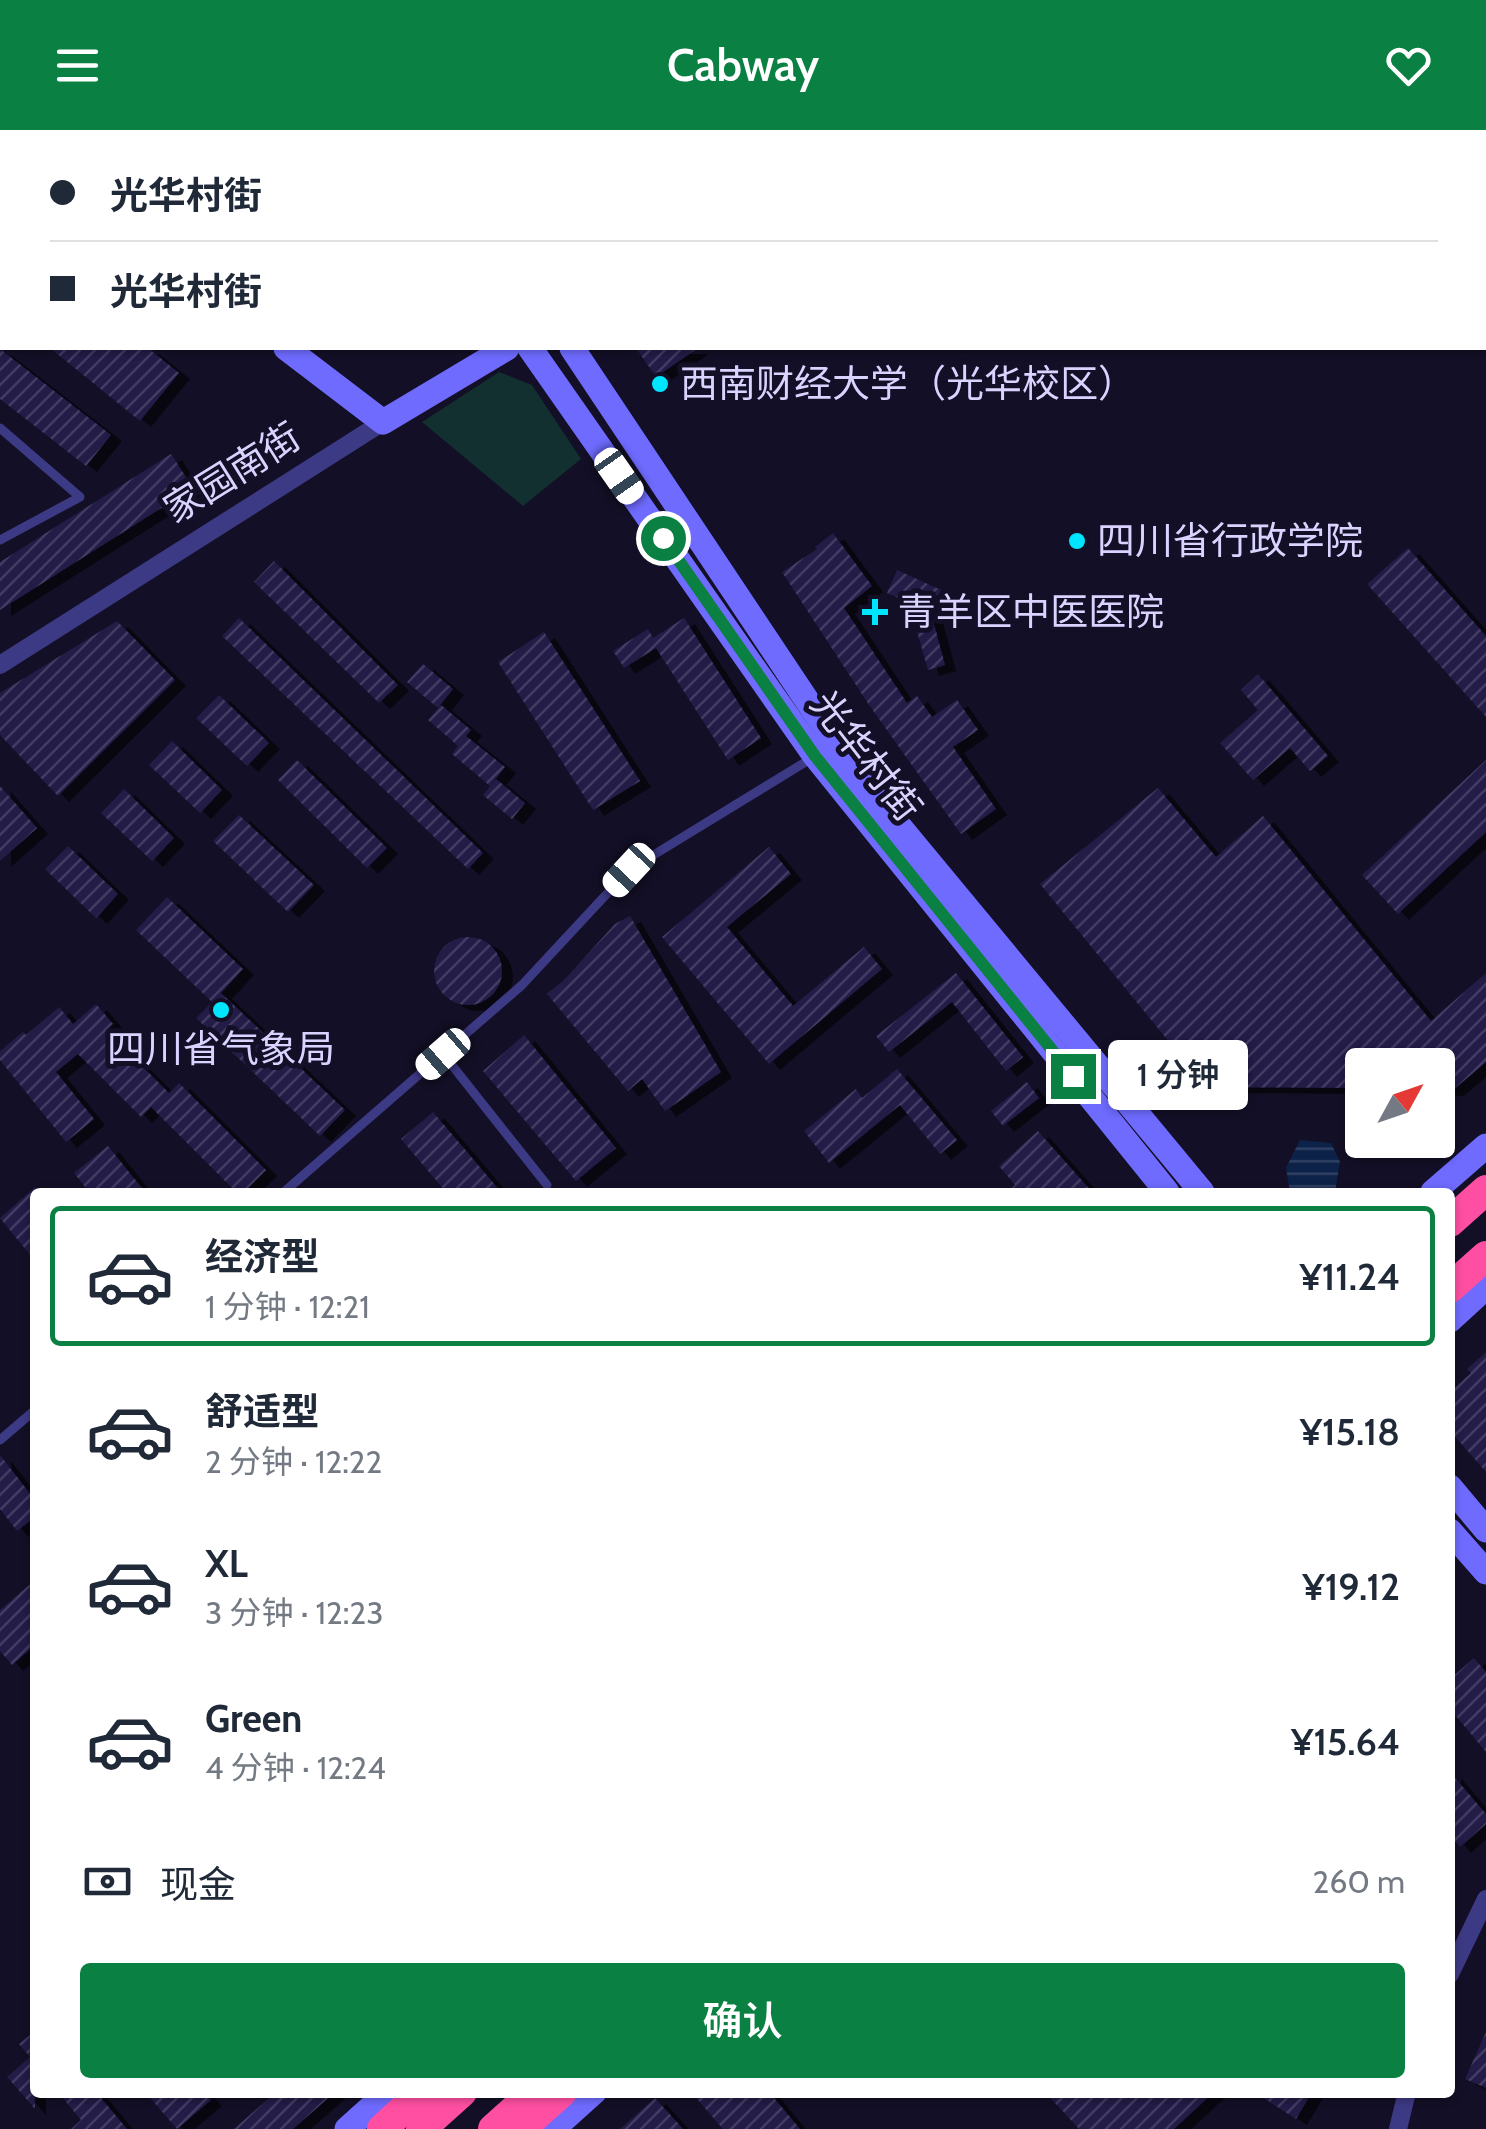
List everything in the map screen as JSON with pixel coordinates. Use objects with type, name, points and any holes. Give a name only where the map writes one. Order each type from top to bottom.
[{"type":"highway","points":[[1455,1218],[1486,1190]]},
{"type":"highway","points":[[1455,1284],[1486,1256]]},
{"type":"highway","points":[[382,2129],[416,2098]]},
{"type":"highway","points":[[421,2129],[455,2098]]},
{"type":"highway","points":[[493,2129],[527,2098]]},
{"type":"highway","points":[[521,2129],[555,2098]]},
{"type":"main road","points":[[289,350],[383,422]]},
{"type":"main road","name":"家园南街","points":[[383,422],[504,350]]},
{"type":"main road","name":"光华村街","points":[[531,350],[825,750],[1164,1188]]},
{"type":"main road","name":"光华村街","points":[[573,350],[825,750],[868,790],[1199,1188]]},
{"type":"main road","points":[[1438,1188],[1486,1146]]},
{"type":"main road","points":[[1455,1315],[1486,1287]]},
{"type":"main road","points":[[1455,1493],[1486,1530]]},
{"type":"main road","points":[[1455,1536],[1486,1572]]},
{"type":"main road","points":[[347,2129],[381,2098]]},
{"type":"main road","points":[[553,2129],[587,2098]]},
{"type":"street","name":"家园南街","points":[[0,665],[383,422]]},
{"type":"street","points":[[1455,1964],[1486,1899]]},
{"type":"street","points":[[1398,2129],[1406,2098]]},
{"type":"lane","points":[[0,428],[80,497],[0,540]]},
{"type":"lane","points":[[289,1188],[522,985],[629,870],[825,750]]},
{"type":"lane","points":[[443,1054],[548,1185]]},
{"type":"lane","points":[[0,1440],[30,1414]]},
{"type":"green space","points":[[499,372],[532,385],[581,459],[523,506],[422,422]]},
{"type":"water","points":[[1300,1140],[1331,1143],[1340,1162],[1336,1188],[1289,1188],[1286,1168]]},
{"type":"building","points":[[1,350],[111,435],[86,466],[0,399]]},
{"type":"building","points":[[52,350],[150,350],[179,373],[140,421]]},
{"type":"building","points":[[637,350],[695,350],[656,377]]},
{"type":"building","points":[[171,454],[193,488],[0,610],[0,562]]},
{"type":"building","points":[[833,533],[872,586],[844,608],[907,703],[917,696],[932,717],[957,700],[978,730],[953,747],[996,809],[961,834],[869,705],[782,572]]},
{"type":"building","points":[[1408,548],[1486,636],[1486,717],[1367,584]]},
{"type":"building","points":[[274,561],[398,685],[379,703],[254,582]]},
{"type":"building","points":[[897,570],[941,590],[931,613],[945,665],[928,670],[909,603],[887,593]]},
{"type":"building","points":[[239,618],[483,853],[468,869],[222,636]]},
{"type":"building","points":[[684,618],[761,738],[728,760],[656,648],[624,668],[613,651],[648,629],[653,638]]},
{"type":"building","points":[[117,621],[175,680],[58,796],[0,735],[0,693]]},
{"type":"building","points":[[544,632],[640,781],[593,810],[498,662]]},
{"type":"building","points":[[423,664],[453,689],[438,708],[407,682]]},
{"type":"building","points":[[1258,674],[1328,756],[1310,771],[1290,748],[1253,780],[1220,743],[1258,710],[1241,690]]},
{"type":"building","points":[[219,695],[269,743],[247,766],[196,718]]},
{"type":"building","points":[[441,705],[471,730],[466,736],[505,767],[490,786],[452,754],[458,746],[428,720]]},
{"type":"building","points":[[172,741],[222,790],[200,813],[149,765]]},
{"type":"building","points":[[297,760],[387,848],[367,868],[278,780]]},
{"type":"building","points":[[1486,760],[1486,832],[1398,914],[1362,875]]},
{"type":"building","points":[[496,779],[525,803],[512,819],[483,795]]},
{"type":"building","points":[[0,786],[37,828],[0,861]]},
{"type":"building","points":[[1158,788],[1216,857],[1263,816],[1431,1021],[1486,973],[1486,1062],[1455,1088],[1455,1048],[1345,1048],[1345,1088],[1206,1087],[1040,884]]},
{"type":"building","points":[[124,789],[174,838],[152,861],[101,813]]},
{"type":"building","points":[[239,815],[314,885],[288,912],[213,841]]},
{"type":"building","points":[[68,846],[118,894],[96,918],[45,869]]},
{"type":"building","points":[[769,847],[791,874],[727,927],[793,1006],[864,947],[882,969],[769,1064],[662,937]]},
{"type":"building","name":"四川省气象局","points":[[167,897],[243,969],[221,993],[345,1110],[320,1136],[196,1018],[212,1002],[136,930]]},
{"type":"building","points":[[630,916],[721,1072],[665,1111],[642,1079],[628,1091],[547,994],[615,924]]},
{"type":"building","points":[[468,937],[492,947],[502,971],[492,995],[468,1005],[444,995],[434,971],[444,947]]},
{"type":"building","points":[[956,973],[1023,1057],[1006,1071],[952,1002],[889,1052],[876,1036]]},
{"type":"building","points":[[96,1004],[113,1024],[106,1030],[169,1093],[179,1083],[266,1170],[248,1188],[232,1188],[151,1107],[141,1117],[78,1054],[56,1072],[94,1119],[66,1142],[0,1060],[0,1051],[59,1007],[73,1024]]},
{"type":"building","points":[[524,1035],[616,1148],[576,1181],[483,1071]]},
{"type":"building","points":[[897,1069],[957,1140],[940,1154],[900,1105],[829,1163],[804,1131],[856,1089],[862,1098]]},
{"type":"building","points":[[1027,1082],[1039,1098],[1003,1126],[991,1111]]},
{"type":"building","points":[[433,1112],[498,1188],[443,1188],[401,1139]]},
{"type":"building","points":[[1038,1131],[1088,1188],[1012,1188],[1015,1185],[999,1166]]},
{"type":"building","points":[[108,1146],[142,1188],[86,1188],[74,1173]]},
{"type":"building","points":[[30,1191],[30,1255],[0,1218]]},
{"type":"building","points":[[1486,1352],[1486,1472],[1455,1437],[1455,1387],[1471,1373],[1467,1369]]},
{"type":"building","points":[[0,1455],[30,1494],[30,1521],[17,1531],[0,1509]]},
{"type":"building","points":[[30,1584],[30,1649],[12,1665],[0,1651],[0,1610]]},
{"type":"building","points":[[1474,1658],[1486,1672],[1486,1752],[1455,1715],[1455,1675]]},
{"type":"building","points":[[1455,1778],[1486,1814],[1486,1824],[1460,1847],[1455,1841]]},
{"type":"building","points":[[1486,2032],[1486,2088],[1465,2079]]},
{"type":"building","points":[[30,2035],[30,2057],[19,2044]]},
{"type":"building","points":[[30,2057],[30,2098],[35,2098],[35,2109],[7,2077]]},
{"type":"building","points":[[63,2098],[101,2098],[127,2129],[71,2129],[81,2120]]},
{"type":"building","points":[[150,2098],[209,2098],[211,2100],[177,2129]]},
{"type":"building","points":[[269,2098],[328,2098],[293,2129],[234,2129]]},
{"type":"building","points":[[655,2098],[683,2129],[620,2129]]},
{"type":"building","points":[[696,2098],[774,2098],[800,2129],[723,2129]]},
{"type":"building","points":[[1051,2098],[1208,2098],[1174,2129],[1079,2129]]},
{"type":"building","points":[[1263,2098],[1308,2098],[1296,2119]]},
{"type":"place","name":"西南财经大学（光华校区）","points":[[660,384]]},
{"type":"place","name":"四川省行政学院","points":[[1077,541]]},
{"type":"place","name":"青羊区中医医院","points":[[875,612]]},
{"type":"place","name":"四川省气象局","points":[[221,1010]]},
{"type":"route","points":[[663,538],[815,756],[1073,1076]]}]
